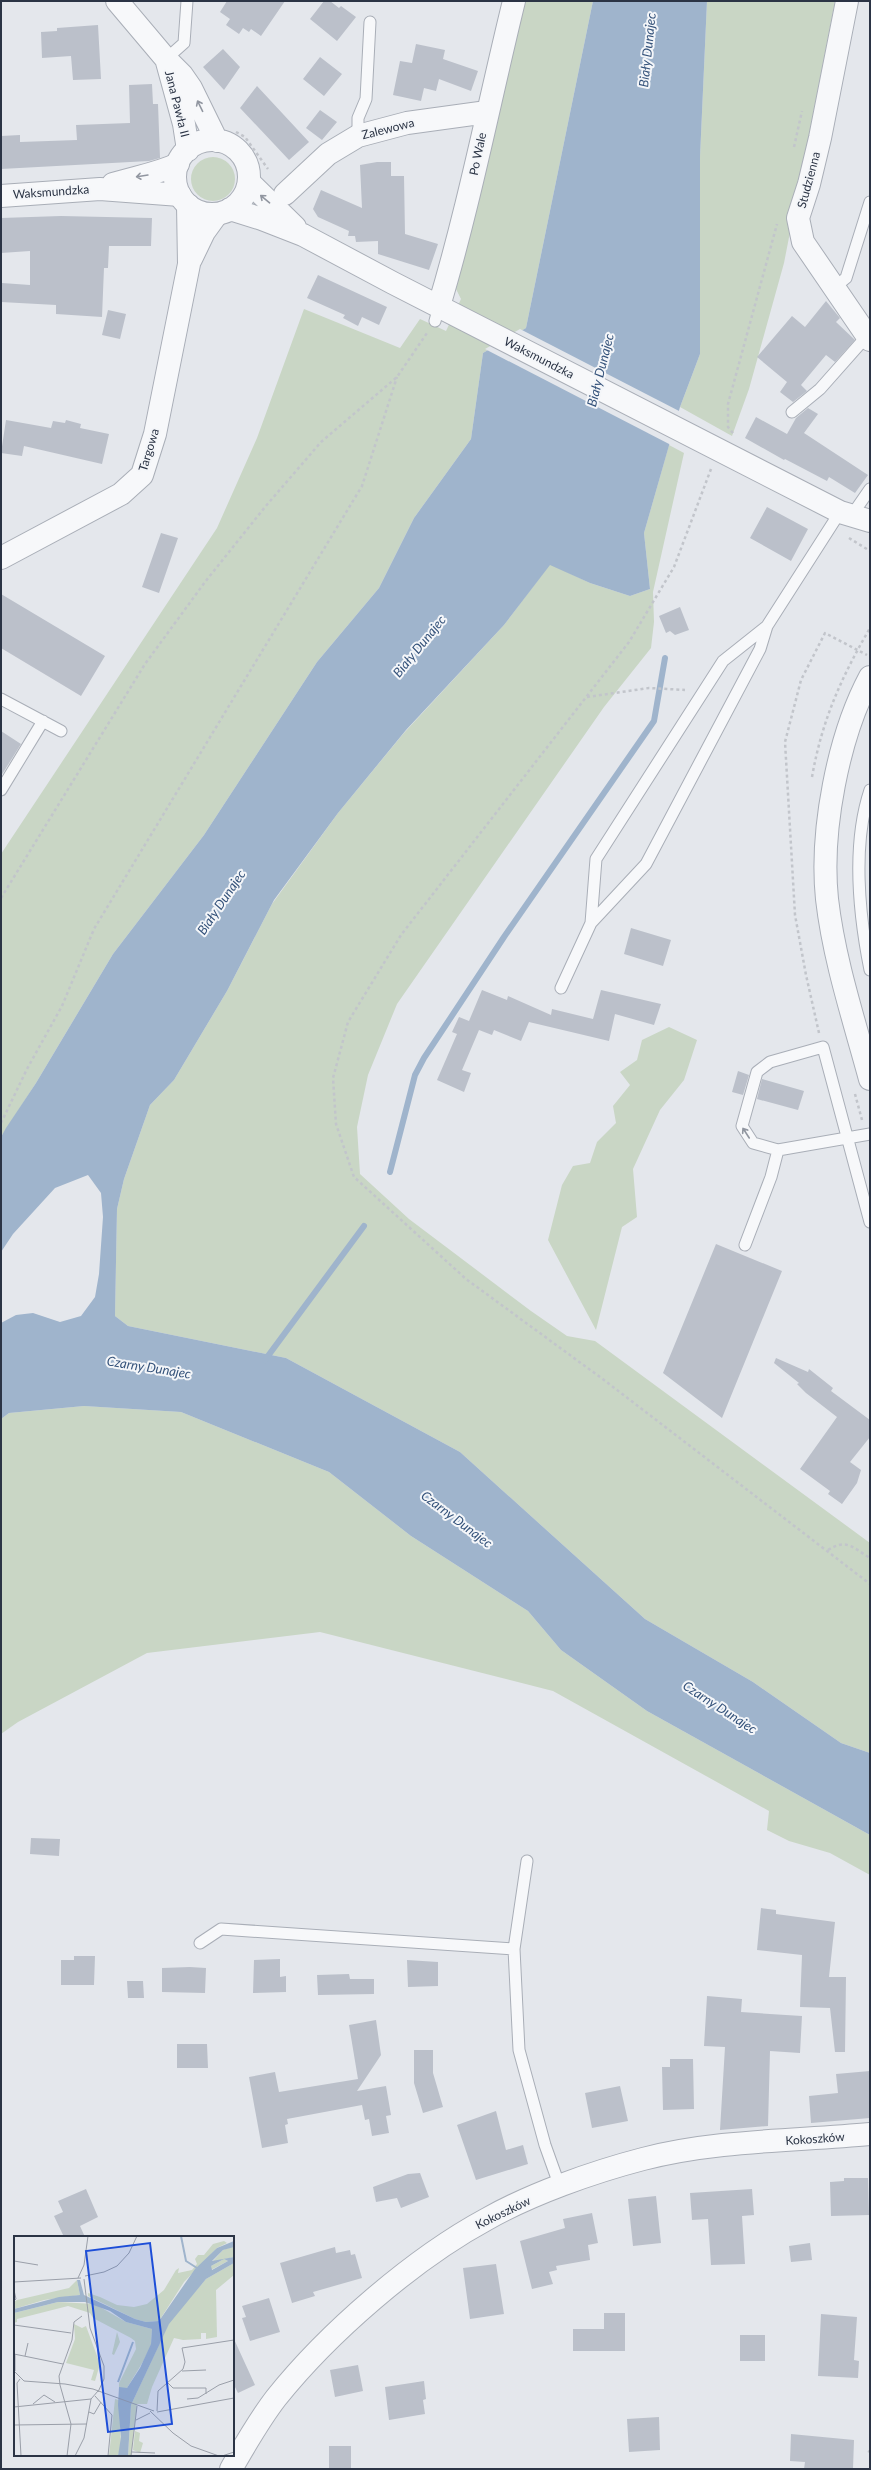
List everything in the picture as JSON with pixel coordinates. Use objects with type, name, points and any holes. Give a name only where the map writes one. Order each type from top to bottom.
[{"type":"street","name":"Jana Pawła II","points":[[117,1],[166,59],[182,74],[225,136]]},
{"type":"street","name":"Po Wale","points":[[437,314],[467,208],[487,112],[514,1]]},
{"type":"street","name":"Studzienna","points":[[847,1],[818,146],[798,218],[803,242],[869,338]]},
{"type":"street","name":"Jana Pawła II","points":[[166,59],[184,124],[183,157]]},
{"type":"street","name":"Zalewowa","points":[[285,194],[328,154],[358,136],[407,123],[487,112]]},
{"type":"street","points":[[225,136],[230,145],[241,155],[248,168],[249,182],[242,198],[223,212],[201,212],[184,200],[175,180],[183,157],[201,142],[225,136]]},
{"type":"street","name":"Waksmundzka","points":[[100,189],[134,177],[160,173],[183,157]]},
{"type":"street","name":"Waksmundzka","points":[[249,182],[303,235]]},
{"type":"street","name":"Waksmundzka","points":[[1,196],[100,189],[184,200]]},
{"type":"street","name":"Targowa","points":[[184,200],[189,264]]},
{"type":"street","name":"Waksmundzka","points":[[223,212],[262,219],[303,235],[437,314],[476,326],[717,449],[854,516],[870,537]]},
{"type":"street","name":"Targowa","points":[[1,558],[121,494],[142,476],[147,466],[155,434],[189,264],[204,232],[223,212]]},
{"type":"street","points":[[870,677],[850,719],[833,792],[828,843],[827,890],[841,968],[870,1079]]},
{"type":"street","name":"Kokoszków","points":[[232,2469],[275,2399],[302,2367],[350,2321],[428,2255],[487,2218],[560,2187],[643,2159],[731,2145],[870,2134]]},
{"type":"lane","points":[[166,59],[184,43],[187,1]]},
{"type":"lane","points":[[358,136],[358,118],[366,99],[370,22]]},
{"type":"lane","points":[[835,287],[846,278],[870,202]]},
{"type":"lane","points":[[792,412],[820,389],[869,338]]},
{"type":"lane","points":[[591,923],[596,859],[723,661],[767,626],[854,516],[870,489]]},
{"type":"lane","points":[[561,988],[591,923],[646,864],[760,648],[767,626]]},
{"type":"lane","points":[[1,699],[61,731]]},
{"type":"lane","points":[[1,790],[43,721]]},
{"type":"lane","points":[[870,790],[864,807],[859,882],[861,923],[870,970]]},
{"type":"lane","points":[[870,1134],[848,1140],[778,1150],[752,1143],[742,1126],[757,1072],[770,1062],[823,1047],[848,1140],[870,1222]]},
{"type":"lane","points":[[745,1245],[771,1177],[778,1150]]},
{"type":"lane","points":[[526,1861],[514,1949],[519,2050],[545,2145],[560,2187]]},
{"type":"lane","points":[[200,1943],[221,1929],[514,1949]]},
{"type":"path","points":[[225,136],[244,137],[253,147],[285,194]]},
{"type":"path","points":[[1,1123],[27,1068],[62,1006],[94,929],[362,486],[397,377],[437,314]]},
{"type":"path","points":[[1,898],[145,664],[205,582],[265,507],[321,442],[397,377]]},
{"type":"path","points":[[708,476],[674,568],[629,642],[401,935],[348,1022],[333,1078],[336,1124],[354,1177],[466,1279],[604,1380],[828,1550],[870,1584]]},
{"type":"path","points":[[823,1047],[806,975],[795,915],[785,742],[801,680],[824,633],[870,657]]},
{"type":"path","points":[[587,697],[649,688],[675,689]]},
{"type":"path","points":[[828,1550],[838,1544],[844,1543],[870,1558]]},
{"type":"green space","points":[[523,1],[593,1],[526,328],[483,353],[471,439],[414,518],[379,588],[317,662],[204,835],[113,954],[36,1083],[1,1137],[1,854],[217,528],[257,438],[304,309],[400,348],[420,319],[446,331],[461,299],[456,289]]},
{"type":"green space","points":[[707,1],[835,1],[784,263],[749,389],[732,436],[680,407],[700,354],[700,157]]},
{"type":"green space","points":[[213,157],[225,161],[231,167],[235,179],[231,191],[225,197],[213,201],[201,197],[195,191],[191,179],[195,167],[201,161]]},
{"type":"green space","points":[[669,445],[684,453],[653,592],[654,622],[651,648],[604,707],[397,1004],[368,1075],[357,1127],[360,1174],[409,1219],[531,1311],[567,1336],[595,1341],[870,1543],[870,1753],[841,1743],[753,1682],[645,1619],[460,1452],[286,1358],[128,1326],[115,1316],[117,1209],[124,1179],[150,1105],[174,1080],[227,991],[272,904],[338,813],[403,734],[504,625],[550,564],[590,583],[630,596],[650,589],[644,533]]},
{"type":"green space","points":[[669,1027],[697,1040],[684,1080],[660,1110],[633,1169],[637,1217],[622,1227],[596,1330],[548,1240],[562,1185],[573,1166],[590,1163],[597,1142],[616,1123],[613,1106],[630,1085],[620,1072],[637,1060],[642,1040]]},
{"type":"green space","points":[[84,1406],[181,1412],[329,1472],[411,1536],[528,1611],[561,1650],[647,1711],[870,1835],[870,1875],[830,1853],[789,1841],[767,1830],[769,1811],[553,1691],[320,1632],[147,1653],[18,1722],[1,1734],[1,1419],[9,1413]]},
{"type":"water","points":[[593,1],[707,1],[700,157],[700,354],[680,407],[644,533],[650,589],[630,596],[590,583],[550,565],[504,625],[406,730],[338,813],[274,900],[227,991],[174,1080],[150,1105],[124,1179],[117,1209],[115,1316],[128,1326],[286,1358],[460,1452],[645,1619],[753,1682],[841,1743],[870,1753],[870,1835],[647,1711],[561,1650],[528,1611],[411,1536],[329,1472],[181,1412],[84,1406],[9,1413],[1,1419],[1,1323],[16,1315],[33,1313],[60,1322],[81,1316],[95,1297],[99,1274],[103,1217],[101,1193],[88,1175],[55,1188],[13,1234],[1,1252],[1,1137],[36,1083],[113,954],[204,835],[317,662],[379,588],[414,518],[471,439],[483,353],[526,328]]},
{"type":"pier","points":[[520,329],[681,412],[671,445],[485,349]]},
{"type":"building","points":[[227,1],[285,1],[261,36],[251,29],[249,32],[243,28],[239,34],[226,25],[230,19],[220,12]]},
{"type":"building","points":[[324,1],[330,1],[339,8],[341,6],[356,17],[337,41],[310,19]]},
{"type":"building","points":[[98,25],[101,79],[73,80],[71,56],[42,58],[41,32],[57,31],[57,28]]},
{"type":"building","points":[[416,44],[445,50],[443,59],[478,71],[471,91],[439,79],[436,91],[424,88],[421,101],[393,95],[400,61],[412,63]]},
{"type":"building","points":[[223,49],[240,67],[224,90],[203,67]]},
{"type":"building","points":[[320,57],[342,74],[324,96],[303,79]]},
{"type":"building","points":[[152,84],[153,104],[158,104],[160,158],[149,161],[1,169],[1,136],[20,135],[20,142],[77,140],[76,125],[130,123],[129,85]]},
{"type":"building","points":[[257,86],[309,142],[289,160],[240,108]]},
{"type":"building","points":[[320,110],[337,122],[322,140],[306,128]]},
{"type":"building","points":[[377,162],[391,162],[391,176],[404,176],[405,234],[438,244],[429,270],[378,254],[378,241],[356,242],[355,236],[348,236],[349,231],[318,217],[313,209],[321,190],[362,208],[360,165]]},
{"type":"building","points":[[61,216],[152,218],[151,246],[109,246],[108,268],[104,268],[102,317],[56,314],[56,305],[1,302],[2,283],[30,285],[30,251],[1,253],[1,218]]},
{"type":"building","points":[[318,275],[387,307],[379,325],[362,317],[358,326],[343,318],[345,315],[307,298]]},
{"type":"building","points":[[826,301],[840,318],[836,322],[855,340],[835,362],[826,355],[801,385],[807,391],[793,402],[780,392],[787,382],[757,357],[792,316],[805,327]]},
{"type":"building","points":[[108,310],[126,314],[120,339],[102,335]]},
{"type":"building","points":[[808,408],[818,414],[804,433],[868,475],[855,493],[829,477],[827,481],[785,459],[784,460],[745,438],[756,417],[787,434],[796,418]]},
{"type":"building","points":[[6,420],[51,428],[53,421],[65,423],[66,420],[81,424],[80,428],[109,434],[102,464],[24,446],[22,456],[1,453]]},
{"type":"building","points":[[767,507],[808,529],[791,561],[750,538]]},
{"type":"building","points":[[161,533],[178,538],[159,593],[142,587]]},
{"type":"building","points":[[1,594],[105,656],[81,696],[1,648]]},
{"type":"building","points":[[680,607],[689,630],[675,635],[670,631],[666,633],[659,616]]},
{"type":"building","points":[[1,731],[21,744],[1,776]]},
{"type":"building","points":[[631,928],[671,940],[663,966],[624,954]]},
{"type":"building","points":[[482,990],[507,1000],[508,996],[551,1015],[552,1009],[593,1019],[601,990],[661,1004],[654,1025],[615,1014],[609,1041],[529,1022],[521,1041],[494,1030],[492,1035],[479,1030],[462,1070],[471,1073],[464,1092],[437,1080],[457,1034],[452,1032],[459,1017],[469,1021]]},
{"type":"building","points":[[738,1071],[749,1075],[743,1095],[732,1092]]},
{"type":"building","points":[[762,1079],[804,1091],[798,1110],[757,1099]]},
{"type":"building","points":[[716,1244],[782,1271],[722,1418],[663,1373]]},
{"type":"building","points":[[776,1358],[808,1372],[809,1369],[833,1388],[831,1391],[870,1420],[870,1437],[850,1462],[861,1470],[857,1483],[842,1504],[828,1494],[830,1491],[800,1469],[837,1417],[806,1393],[797,1384],[799,1383],[774,1363]]},
{"type":"building","points":[[31,1838],[60,1839],[59,1856],[30,1854]]},
{"type":"building","points":[[761,1908],[776,1910],[776,1914],[835,1922],[829,1977],[846,1977],[845,2052],[835,2052],[830,2008],[800,2007],[802,1955],[757,1950]]},
{"type":"building","points":[[74,1956],[95,1956],[94,1985],[61,1985],[61,1960],[74,1960]]},
{"type":"building","points":[[280,1959],[280,1977],[286,1976],[286,1992],[253,1993],[254,1960]]},
{"type":"building","points":[[407,1960],[438,1962],[438,1986],[408,1987]]},
{"type":"building","points":[[162,1968],[206,1968],[205,1993],[162,1992]]},
{"type":"building","points":[[349,1974],[350,1979],[374,1979],[374,1994],[318,1995],[317,1975]]},
{"type":"building","points":[[127,1981],[143,1981],[144,1998],[128,1998]]},
{"type":"building","points":[[707,1996],[742,1999],[741,2012],[802,2016],[800,2053],[770,2051],[768,2126],[720,2130],[725,2047],[704,2046]]},
{"type":"building","points":[[376,2020],[381,2055],[357,2091],[386,2086],[391,2115],[386,2116],[389,2133],[372,2136],[369,2119],[365,2120],[362,2105],[287,2119],[288,2124],[285,2125],[288,2143],[262,2148],[249,2077],[275,2072],[279,2092],[358,2079],[349,2025]]},
{"type":"building","points":[[177,2044],[207,2044],[208,2068],[177,2068]]},
{"type":"building","points":[[414,2050],[433,2050],[433,2073],[443,2107],[423,2113],[414,2083]]},
{"type":"building","points":[[670,2059],[693,2059],[694,2109],[663,2110],[662,2067],[670,2067]]},
{"type":"building","points":[[870,2071],[870,2118],[811,2123],[809,2096],[838,2093],[836,2074]]},
{"type":"building","points":[[620,2086],[628,2121],[592,2128],[585,2093]]},
{"type":"building","points":[[496,2111],[506,2150],[523,2145],[528,2164],[476,2180],[457,2125]]},
{"type":"building","points":[[420,2173],[429,2197],[401,2208],[397,2198],[376,2202],[373,2187],[408,2174]]},
{"type":"building","points":[[844,2178],[868,2178],[869,2215],[831,2216],[830,2182],[844,2181]]},
{"type":"building","points":[[86,2189],[98,2217],[80,2226],[85,2236],[64,2236],[54,2216],[63,2212],[58,2201]]},
{"type":"building","points":[[752,2189],[754,2215],[742,2216],[745,2264],[711,2265],[708,2219],[692,2220],[690,2193]]},
{"type":"building","points":[[656,2196],[661,2243],[633,2246],[628,2199]]},
{"type":"building","points":[[592,2213],[598,2243],[588,2245],[590,2260],[556,2266],[557,2270],[549,2272],[553,2284],[532,2289],[520,2241],[565,2228],[563,2219]]},
{"type":"building","points":[[810,2243],[812,2260],[791,2262],[789,2246]]},
{"type":"building","points":[[335,2247],[336,2253],[350,2250],[351,2255],[355,2254],[362,2278],[313,2292],[315,2296],[292,2303],[280,2263]]},
{"type":"building","points":[[496,2264],[504,2314],[470,2319],[463,2268]]},
{"type":"building","points":[[269,2298],[280,2332],[250,2341],[242,2318],[246,2317],[242,2306]]},
{"type":"building","points":[[604,2313],[625,2313],[625,2351],[573,2351],[573,2329],[604,2329]]},
{"type":"building","points":[[821,2314],[857,2317],[854,2360],[859,2361],[858,2378],[818,2376]]},
{"type":"building","points":[[740,2335],[765,2335],[765,2361],[740,2361]]},
{"type":"building","points":[[234,2339],[255,2385],[238,2393],[234,2385]]},
{"type":"building","points":[[358,2365],[363,2391],[335,2397],[330,2370]]},
{"type":"building","points":[[424,2381],[426,2399],[423,2400],[425,2414],[389,2420],[385,2387]]},
{"type":"building","points":[[659,2417],[660,2450],[629,2452],[627,2419]]},
{"type":"building","points":[[791,2434],[854,2440],[853,2469],[804,2469],[805,2462],[790,2461]]},
{"type":"building","points":[[329,2446],[351,2446],[351,2469],[329,2469]]},
{"type":"waterway","points":[[390,1172],[415,1075],[424,1058],[504,937],[654,721],[665,658]]},
{"type":"waterway","points":[[265,1360],[364,1226]]},
{"type":"water label","name":"Biały Dunajec","points":[[647,50]]},
{"type":"water label","name":"Biały Dunajec","points":[[600,370]]},
{"type":"water label","name":"Biały Dunajec","points":[[419,646]]},
{"type":"water label","name":"Biały Dunajec","points":[[221,902]]},
{"type":"water label","name":"Czarny Dunajec","points":[[149,1367]]},
{"type":"water label","name":"Czarny Dunajec","points":[[457,1519]]},
{"type":"water label","name":"Czarny Dunajec","points":[[720,1707]]}]
